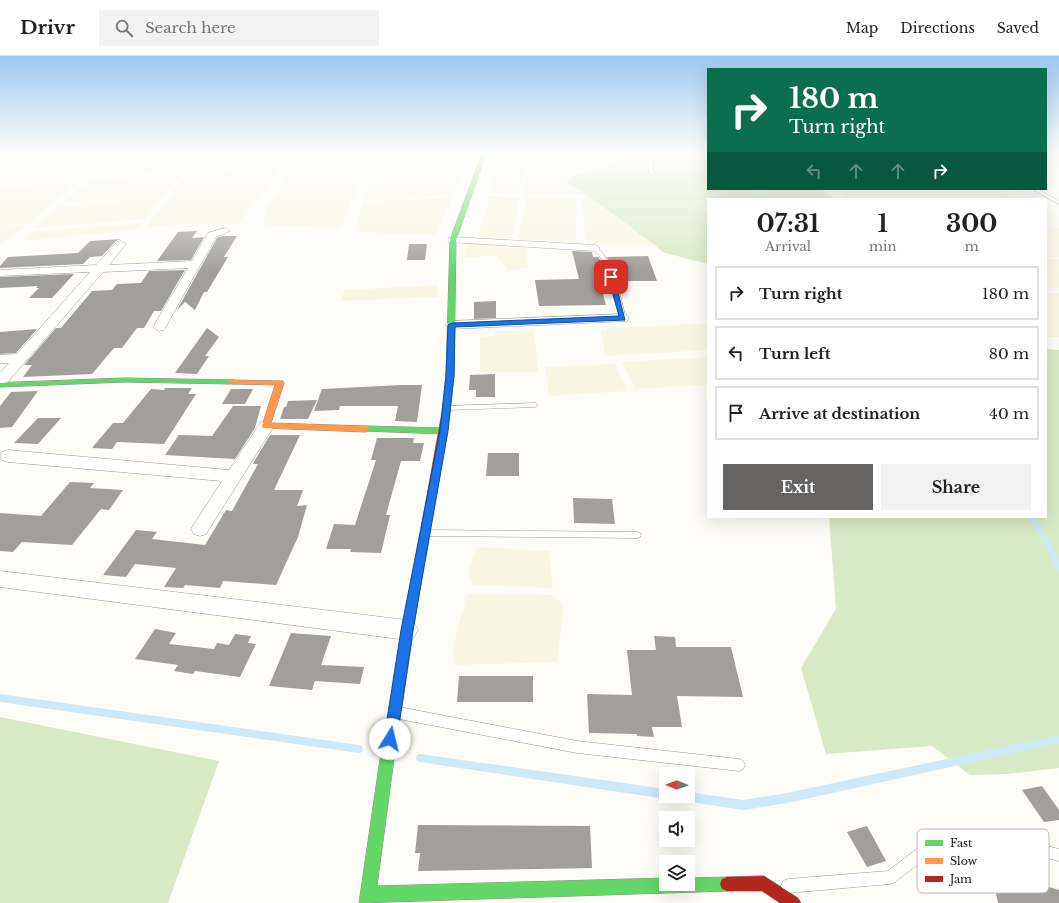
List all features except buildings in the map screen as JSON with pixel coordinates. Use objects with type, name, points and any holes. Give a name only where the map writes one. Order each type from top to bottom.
[{"type":"street","points":[[367,903],[407,630],[444,431],[450,375],[453,240],[470,194]]},
{"type":"street","points":[[159,327],[212,235],[225,231]]},
{"type":"street","points":[[453,240],[595,248]]},
{"type":"street","points":[[0,383],[121,244]]},
{"type":"street","points":[[0,273],[195,264]]},
{"type":"street","points":[[452,325],[622,318]]},
{"type":"street","points":[[0,360],[22,358]]},
{"type":"street","points":[[0,383],[125,380],[280,383],[266,426],[200,529]]},
{"type":"street","points":[[266,426],[444,431]]},
{"type":"street","points":[[8,456],[234,476]]},
{"type":"street","points":[[0,579],[407,630]]},
{"type":"street","points":[[369,894],[603,896],[764,883],[793,903]]},
{"type":"lane","points":[[1042,194],[1059,204]]},
{"type":"lane","points":[[595,248],[601,252],[607,264],[622,318]]},
{"type":"lane","points":[[446,408],[534,405]]},
{"type":"lane","points":[[425,533],[638,535]]},
{"type":"lane","points":[[394,712],[577,747],[739,765]]},
{"type":"lane","points":[[1049,852],[1059,855]]},
{"type":"lane","points":[[772,888],[890,877],[917,857]]},
{"type":"shaded area","points":[[0,194],[64,194],[28,224],[0,226]]},
{"type":"shaded area","points":[[74,194],[166,194],[164,196],[61,204]]},
{"type":"shaded area","points":[[172,194],[265,194],[237,224],[181,224],[145,228]]},
{"type":"shaded area","points":[[276,194],[354,194],[341,228],[264,225],[265,211]]},
{"type":"shaded area","points":[[365,194],[453,194],[452,195],[362,201]]},
{"type":"shaded area","points":[[524,194],[583,194],[524,195]]},
{"type":"shaded area","points":[[844,194],[1007,194],[1014,198],[850,198]]},
{"type":"shaded area","points":[[490,196],[520,197],[512,238],[478,237]]},
{"type":"shaded area","points":[[163,197],[145,219],[33,228],[59,206]]},
{"type":"shaded area","points":[[452,197],[436,235],[355,232],[363,202]]},
{"type":"shaded area","points":[[590,197],[656,245],[586,244],[582,198]]},
{"type":"shaded area","points":[[527,198],[576,198],[576,242],[517,239]]},
{"type":"shaded area","points":[[142,223],[137,230],[20,241],[32,232]]},
{"type":"shaded area","points":[[28,225],[2,244],[0,245],[0,227]]},
{"type":"shaded area","points":[[1047,227],[1059,228],[1059,257],[1047,258]]},
{"type":"shaded area","points":[[467,243],[524,247],[528,268],[507,269],[497,255],[464,258]]},
{"type":"shaded area","points":[[1047,259],[1059,259],[1059,288],[1047,288]]},
{"type":"shaded area","points":[[437,285],[437,297],[340,301],[345,290]]},
{"type":"shaded area","points":[[1047,293],[1059,293],[1059,337],[1047,337]]},
{"type":"shaded area","points":[[707,323],[707,350],[605,356],[601,329]]},
{"type":"shaded area","points":[[496,331],[534,331],[538,372],[480,372],[480,337],[494,336]]},
{"type":"shaded area","points":[[707,357],[707,385],[635,389],[622,362]]},
{"type":"shaded area","points":[[615,364],[628,391],[549,396],[545,367]]},
{"type":"shaded area","points":[[477,547],[549,551],[553,588],[474,585],[468,573]]},
{"type":"shaded area","points":[[467,594],[552,595],[564,605],[557,662],[454,665],[453,647]]},
{"type":"green space","points":[[584,194],[828,194],[834,198],[707,198],[707,264],[662,252],[655,245]]},
{"type":"green space","points":[[1047,349],[1059,350],[1059,768],[1007,774],[970,775],[932,746],[826,754],[801,668],[836,609],[829,518],[1047,518]]},
{"type":"green space","points":[[0,717],[219,761],[168,903],[0,903]]},
{"type":"waterway","points":[[757,194],[761,198]]},
{"type":"waterway","points":[[1032,518],[1049,545],[1059,568]]},
{"type":"waterway","points":[[0,698],[359,749]]},
{"type":"waterway","points":[[695,798],[743,805],[787,798],[1059,739]]},
{"type":"waterway","points":[[420,758],[659,793]]},
{"type":"traffic: fast","points":[[446,412],[450,375],[453,240],[470,194]]},
{"type":"traffic: fast","points":[[0,385],[125,380],[233,382]]},
{"type":"traffic: fast","points":[[366,429],[444,431]]},
{"type":"traffic: fast","points":[[367,903],[386,766],[413,600]]},
{"type":"traffic: fast","points":[[369,894],[727,884]]},
{"type":"traffic: slow","points":[[233,382],[280,383],[266,426],[366,429]]},
{"type":"traffic: jam","points":[[413,600],[446,412]]},
{"type":"traffic: jam","points":[[727,884],[764,883],[793,903]]},
{"type":"route","points":[[390,739],[407,630],[444,431],[450,375],[452,325],[622,318],[611,277]]}]
